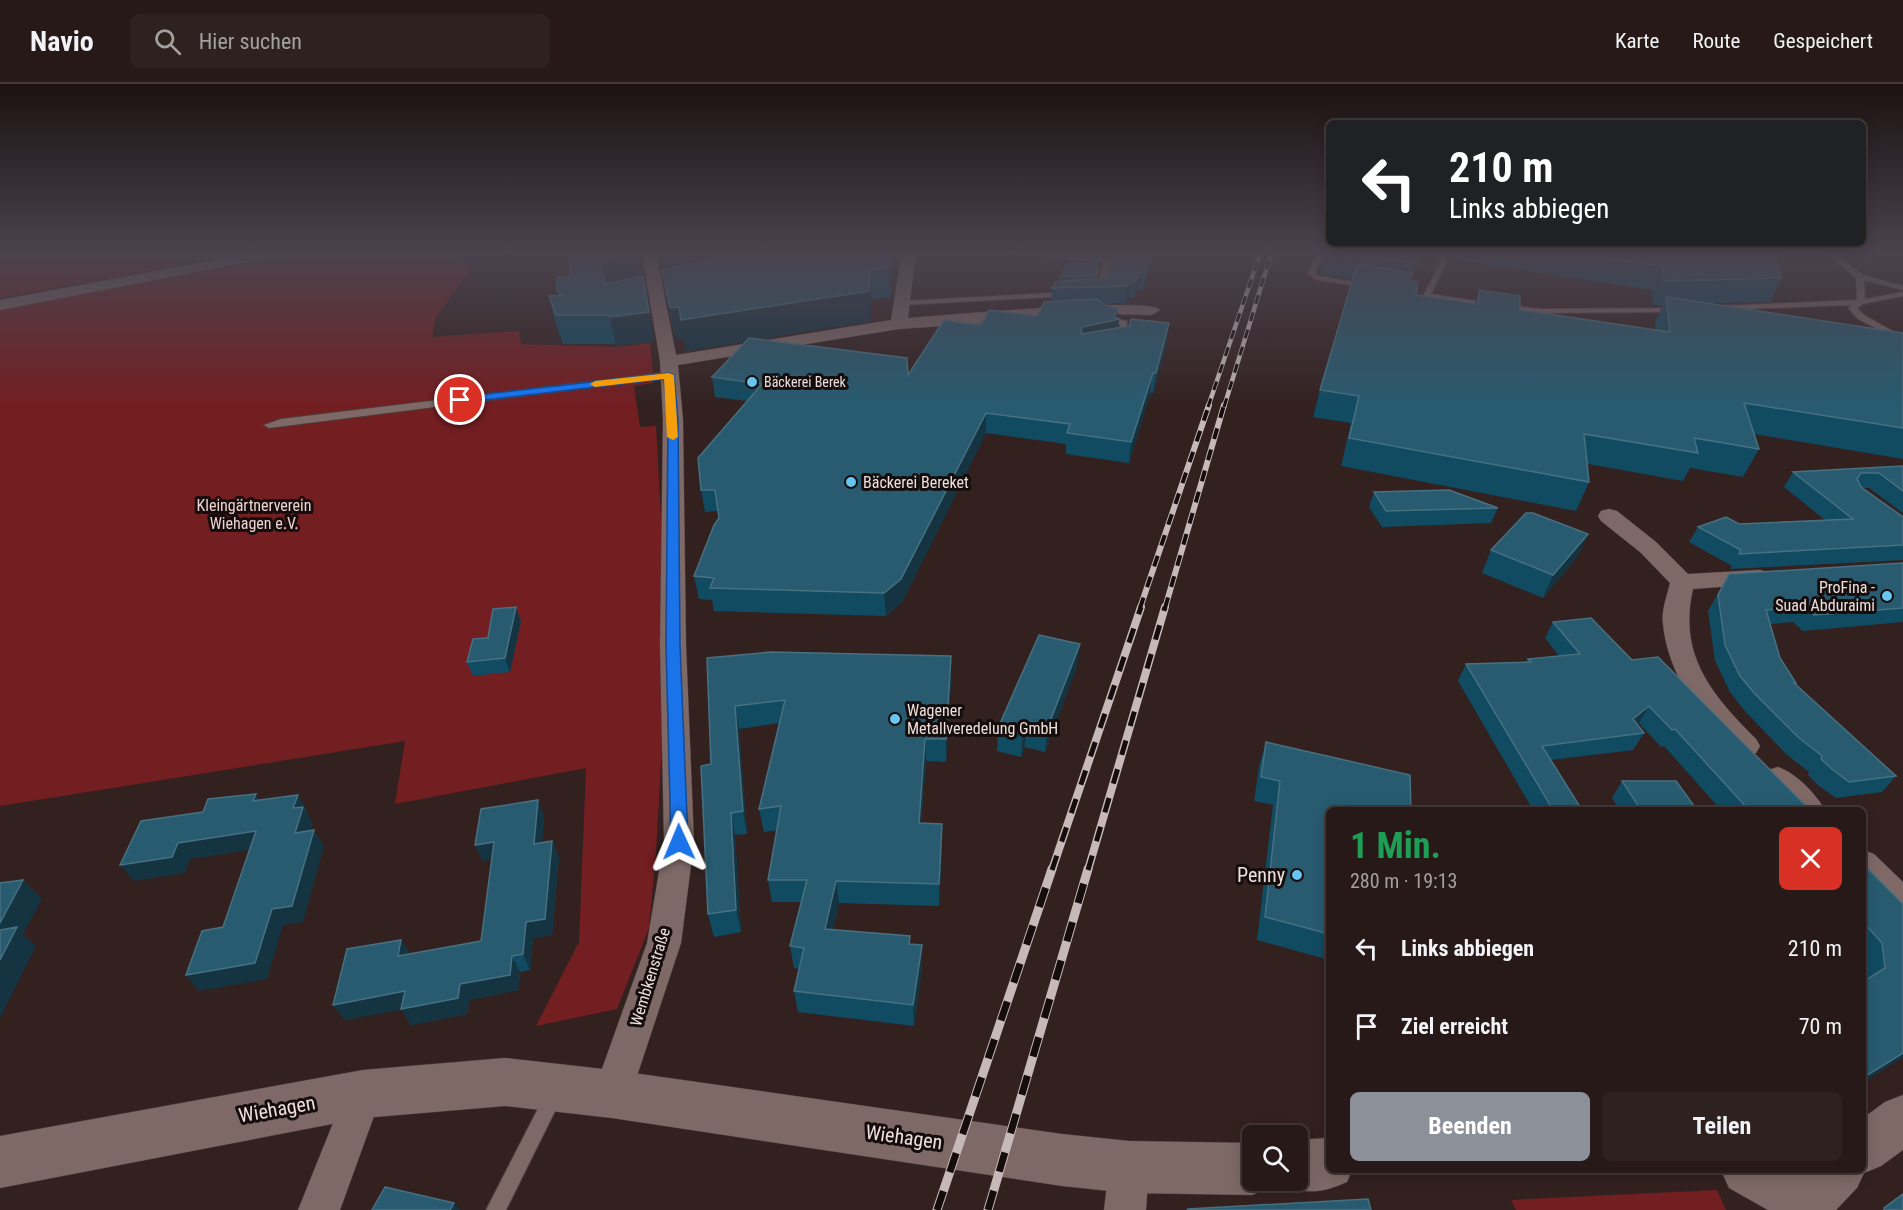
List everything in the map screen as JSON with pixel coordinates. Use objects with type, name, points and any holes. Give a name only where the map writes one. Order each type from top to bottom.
[{"type":"main road","name":"Wiehagen","points":[[0,1162],[363,1094],[505,1082],[612,1094],[1062,1160],[1127,1188],[1242,1171]]},
{"type":"main road","points":[[1866,1146],[1903,1120]]},
{"type":"main road","points":[[1308,1165],[1326,1164]]},
{"type":"main road","points":[[1757,1173],[1818,1194]]},
{"type":"street","name":"Wembkenstraße","points":[[612,1094],[664,942],[679,842],[673,645],[673,420],[669,368],[658,304]]},
{"type":"street","points":[[899,324],[904,304]]},
{"type":"street","points":[[669,368],[899,324],[1096,311],[1152,310]]},
{"type":"street","points":[[1609,516],[1648,546],[1682,582],[1787,576]]},
{"type":"street","points":[[1682,582],[1674,621],[1686,671],[1724,725],[1807,807]]},
{"type":"street","points":[[1866,866],[1903,903]]},
{"type":"street","points":[[319,1210],[363,1094]]},
{"type":"lane","points":[[1485,304],[1542,311],[1686,310]]},
{"type":"lane","points":[[1710,309],[1828,304]]},
{"type":"lane","points":[[1859,304],[1852,308],[1861,317],[1903,340]]},
{"type":"lane","points":[[1096,311],[1109,321],[1124,323],[1123,341],[1113,343]]},
{"type":"lane","points":[[269,425],[669,368]]},
{"type":"lane","points":[[496,1210],[558,1088]]},
{"type":"green space","name":"Kleingärtnerverein Wiehagen e.V.","points":[[29,304],[446,304],[436,317],[432,337],[519,331],[521,344],[616,347],[650,343],[654,383],[634,386],[640,427],[656,426],[668,646],[656,853],[649,928],[617,1009],[536,1026],[579,942],[586,768],[395,804],[405,741],[0,806],[0,309]]},
{"type":"green space","points":[[1717,1190],[1726,1210],[1516,1210],[1511,1200]]},
{"type":"building","points":[[552,304],[648,304],[649,312],[610,317],[609,315],[556,315]]},
{"type":"building","points":[[669,304],[788,304],[681,320],[679,307],[670,308]]},
{"type":"building","name":"Bäckerei Bereket","points":[[1043,304],[1103,304],[1118,308],[1114,317],[1119,319],[1082,327],[1081,334],[1129,326],[1131,319],[1169,323],[1156,373],[1153,373],[1131,442],[1067,433],[1070,424],[986,413],[901,579],[884,593],[710,588],[714,578],[694,576],[714,525],[719,518],[715,490],[701,490],[698,458],[762,384],[712,377],[749,338],[907,358],[908,375],[944,320],[981,325],[989,310],[1037,316]]},
{"type":"building","points":[[1345,304],[1520,304],[1520,310],[1670,332],[1667,304],[1709,304],[1903,333],[1903,428],[1744,403],[1759,449],[1694,438],[1698,453],[1584,434],[1589,482],[1349,438],[1359,396],[1320,390]]},
{"type":"building","points":[[1903,466],[1903,491],[1879,473],[1861,473],[1857,479],[1861,487],[1903,517],[1903,545],[1739,554],[1741,550],[1698,527],[1726,517],[1739,524],[1853,519],[1793,472]]},
{"type":"building","points":[[1449,490],[1498,508],[1386,511],[1374,492]]},
{"type":"building","points":[[1526,513],[1533,513],[1588,534],[1553,575],[1491,550]]},
{"type":"building","points":[[1903,563],[1903,608],[1814,615],[1803,607],[1766,610],[1780,658],[1796,683],[1794,683],[1896,776],[1849,782],[1798,737],[1740,676],[1725,645],[1718,595],[1729,574]]},
{"type":"building","points":[[516,607],[505,658],[467,662],[473,639],[488,638],[493,609]]},
{"type":"building","points":[[1591,618],[1632,660],[1658,657],[1807,807],[1746,807],[1675,729],[1672,730],[1649,706],[1633,719],[1644,733],[1542,746],[1580,807],[1551,807],[1466,664],[1531,662],[1528,659],[1580,654],[1553,622]]},
{"type":"building","points":[[1039,635],[1080,644],[1047,729],[1026,724],[1023,734],[998,728]]},
{"type":"building","points":[[771,652],[951,656],[946,739],[925,739],[919,823],[942,824],[939,884],[836,881],[825,929],[910,936],[909,944],[922,945],[913,1005],[794,991],[804,948],[790,946],[807,880],[768,880],[781,806],[759,809],[785,700],[735,706],[743,811],[731,813],[736,910],[708,914],[701,766],[711,764],[707,658]]},
{"type":"building","name":"Penny","points":[[1266,742],[1410,775],[1411,807],[1326,807],[1326,933],[1265,917],[1280,781],[1261,777]]},
{"type":"building","points":[[1622,781],[1676,781],[1695,807],[1639,807]]},
{"type":"building","points":[[256,794],[253,801],[298,795],[293,808],[303,807],[295,833],[314,830],[292,906],[272,909],[255,963],[186,975],[202,931],[223,927],[256,831],[178,843],[172,857],[120,865],[141,821],[203,812],[208,799]]},
{"type":"building","points":[[538,800],[534,844],[552,841],[545,919],[526,922],[523,954],[512,956],[510,975],[460,984],[458,998],[401,1009],[405,991],[333,1005],[347,949],[401,940],[398,956],[481,941],[494,842],[475,845],[481,809]]},
{"type":"building","points":[[1866,867],[1903,904],[1903,1053],[1866,1076],[1866,980],[1885,968],[1882,943],[1866,925]]},
{"type":"building","points":[[23,880],[0,923],[0,883]]},
{"type":"building","points":[[17,927],[0,960],[0,930]]},
{"type":"building","points":[[385,1187],[454,1203],[450,1210],[372,1210]]},
{"type":"building","points":[[1903,1194],[1903,1210],[1884,1210],[1884,1208]]},
{"type":"building","points":[[1368,1199],[1371,1210],[1187,1210],[1188,1209]]},
{"type":"railway","points":[[1208,407],[1243,304]]},
{"type":"railway","points":[[1224,407],[1256,304]]},
{"type":"railway","points":[[1140,608],[1209,405]]},
{"type":"railway","points":[[1165,608],[1224,405]]},
{"type":"railway","points":[[1052,870],[1141,607]]},
{"type":"railway","points":[[1088,870],[1165,607]]},
{"type":"railway","points":[[937,1210],[1052,869]]},
{"type":"railway","points":[[988,1210],[1088,869]]},
{"type":"slow traffic","points":[[595,384],[669,375],[673,437]]},
{"type":"place","name":"Bäckerei Berek","points":[[752,382]]},
{"type":"place","name":"Bäckerei Bereket","points":[[851,482]]},
{"type":"place","name":"ProFina - Suad Abduraimi","points":[[1887,596]]},
{"type":"place","name":"Wagener Metallveredelung GmbH","points":[[895,719]]},
{"type":"place","name":"Penny","points":[[1297,875]]},
{"type":"route","points":[[460,400],[669,375],[673,420],[673,645],[679,842]]}]
